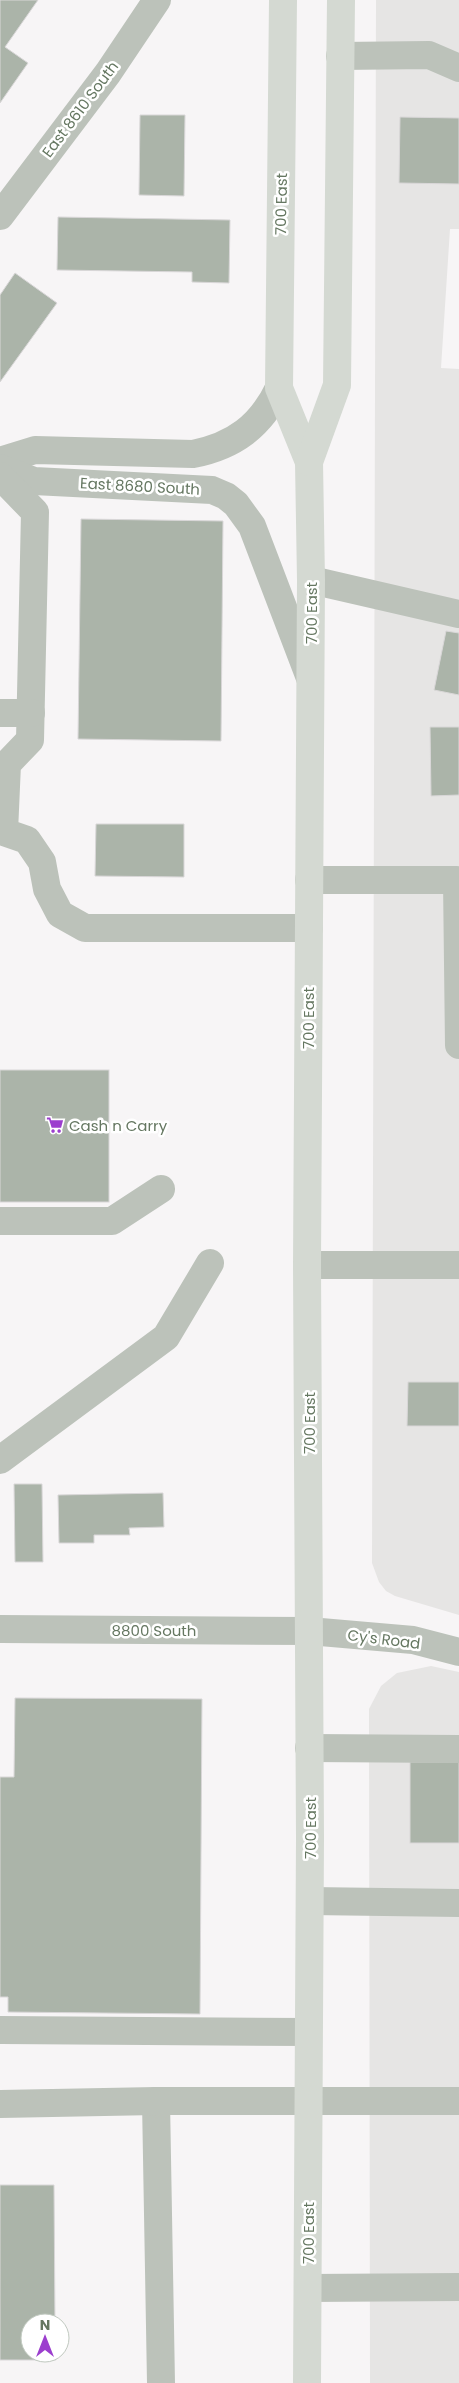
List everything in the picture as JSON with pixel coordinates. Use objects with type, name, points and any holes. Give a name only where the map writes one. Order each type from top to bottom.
[{"type":"main road","name":"700 East","points":[[283,0],[279,388],[309,462],[312,580],[307,1265],[310,1900],[307,2383]]},
{"type":"main road","name":"700 East","points":[[309,462],[337,385],[340,0]]},
{"type":"street","name":"East 8610 South","points":[[0,216],[108,73],[157,0]]},
{"type":"street","points":[[340,56],[429,55],[459,68]]},
{"type":"street","points":[[0,461],[35,450],[193,454],[210,450],[232,442],[252,428],[272,403],[279,388]]},
{"type":"street","name":"East 8680 South","points":[[0,468],[34,481],[199,488],[226,496],[246,514],[252,526],[311,679]]},
{"type":"street","points":[[0,476],[35,512],[30,740],[7,764],[2,832],[27,840],[42,862],[47,889],[60,914],[85,928],[308,928]]},
{"type":"street","points":[[312,580],[459,614]]},
{"type":"street","points":[[0,713],[31,713]]},
{"type":"street","points":[[309,880],[457,880],[459,1045]]},
{"type":"street","points":[[0,1221],[112,1221],[160,1189]]},
{"type":"street","points":[[0,1460],[166,1337],[210,1263]]},
{"type":"street","points":[[307,1265],[459,1265]]},
{"type":"street","name":"8800 South","points":[[0,1629],[308,1631]]},
{"type":"street","name":"Cy's Road","points":[[308,1631],[413,1640],[459,1652]]},
{"type":"street","points":[[309,1748],[459,1749]]},
{"type":"street","points":[[310,1900],[459,1902]]},
{"type":"street","points":[[0,2030],[308,2032]]},
{"type":"street","points":[[156,2101],[161,2383]]},
{"type":"street","points":[[0,2104],[156,2101],[459,2101]]},
{"type":"street","points":[[308,2288],[459,2287]]},
{"type":"shaded area","points":[[376,0],[459,0],[459,229],[450,229],[441,368],[459,369],[459,1615],[395,1596],[386,1591],[379,1582],[372,1563]]},
{"type":"shaded area","points":[[431,1666],[459,1672],[459,2383],[370,2383],[369,1709],[381,1686],[397,1673]]},
{"type":"building","points":[[0,0],[38,0],[5,47],[28,63],[0,103]]},
{"type":"building","points":[[140,115],[185,115],[184,196],[139,195]]},
{"type":"building","points":[[400,117],[459,118],[459,184],[399,183]]},
{"type":"building","points":[[58,217],[230,220],[229,283],[192,282],[192,272],[57,270]]},
{"type":"building","points":[[15,273],[57,303],[0,382],[0,295]]},
{"type":"building","points":[[81,519],[223,521],[221,741],[78,739]]},
{"type":"building","points":[[446,631],[459,633],[459,695],[434,690]]},
{"type":"building","points":[[430,727],[459,727],[459,795],[431,796]]},
{"type":"building","points":[[96,824],[184,824],[184,877],[95,876]]},
{"type":"building","name":"Cash n Carry","points":[[0,1070],[109,1070],[109,1202],[0,1202]]},
{"type":"building","points":[[408,1382],[459,1382],[459,1426],[407,1426]]},
{"type":"building","points":[[14,1484],[42,1484],[43,1562],[15,1562]]},
{"type":"building","points":[[163,1493],[164,1527],[129,1528],[130,1535],[94,1535],[94,1543],[59,1543],[58,1495]]},
{"type":"building","points":[[15,1698],[202,1699],[200,2014],[8,2012],[8,1997],[0,1997],[0,1777],[14,1777]]},
{"type":"building","points":[[410,1762],[459,1762],[459,1843],[410,1843]]},
{"type":"building","points":[[0,2185],[54,2185],[55,2313],[20,2313],[20,2360],[0,2360]]},
{"type":"place","name":"Cash n Carry","points":[[55,1125]]}]
